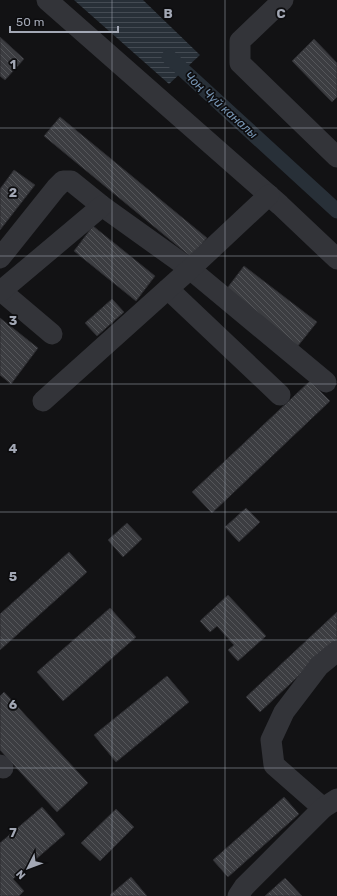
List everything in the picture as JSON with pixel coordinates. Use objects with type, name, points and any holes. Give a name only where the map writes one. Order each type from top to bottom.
[{"type":"street","points":[[47,0],[269,196],[337,259]]},
{"type":"street","points":[[283,0],[240,42],[240,62],[337,157]]},
{"type":"street","points":[[0,258],[56,188],[63,181],[71,180],[102,206],[190,269],[326,382]]},
{"type":"street","points":[[43,401],[269,196]]},
{"type":"street","points":[[52,334],[1,290],[102,206]]},
{"type":"street","points":[[168,289],[280,395]]},
{"type":"street","points":[[238,896],[244,887],[330,803],[274,765],[271,740],[284,712],[319,666],[337,651]]},
{"type":"shaded area","points":[[74,0],[143,0],[200,55],[169,84]]},
{"type":"building","points":[[0,37],[24,59],[5,80],[0,76]]},
{"type":"building","points":[[314,39],[337,63],[337,97],[332,102],[292,61]]},
{"type":"building","points":[[60,117],[207,238],[191,257],[44,136]]},
{"type":"building","points":[[14,170],[35,185],[0,230],[0,189]]},
{"type":"building","points":[[93,226],[155,276],[136,301],[74,251]]},
{"type":"building","points":[[244,266],[317,322],[297,347],[225,291]]},
{"type":"building","points":[[112,299],[124,312],[97,336],[85,323]]},
{"type":"building","points":[[0,318],[38,348],[11,384],[0,375]]},
{"type":"building","points":[[310,381],[330,401],[212,513],[192,492]]},
{"type":"building","points":[[246,508],[260,522],[239,542],[225,527]]},
{"type":"building","points":[[127,523],[142,539],[123,557],[108,540]]},
{"type":"building","points":[[69,552],[87,572],[0,650],[0,614]]},
{"type":"building","points":[[228,595],[266,636],[238,661],[228,650],[234,645],[217,626],[210,632],[200,621]]},
{"type":"building","points":[[110,608],[136,637],[63,701],[37,672]]},
{"type":"building","points":[[337,612],[337,640],[260,712],[246,697]]},
{"type":"building","points":[[167,676],[189,702],[116,762],[94,735]]},
{"type":"building","points":[[4,692],[88,783],[57,812],[0,750],[0,696]]},
{"type":"building","points":[[284,797],[299,814],[228,877],[213,860]]},
{"type":"building","points":[[42,807],[65,834],[13,879],[24,891],[19,896],[0,896],[0,843]]},
{"type":"building","points":[[116,809],[134,827],[100,861],[81,843]]},
{"type":"building","points":[[131,877],[147,896],[110,895]]},
{"type":"building","points":[[285,878],[302,896],[265,896]]},
{"type":"waterway","name":"Чоң Чүй каналы","points":[[169,57],[337,211]]}]
